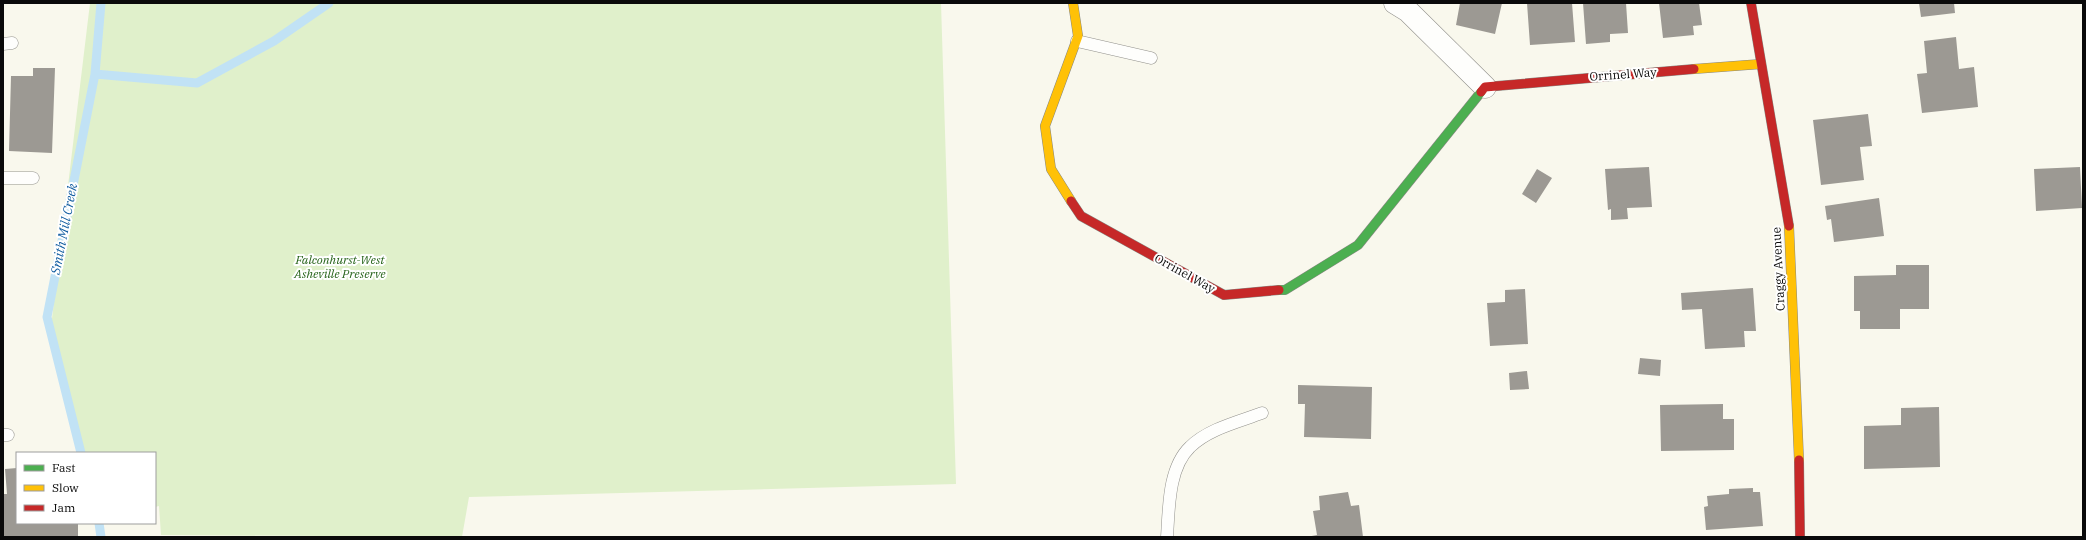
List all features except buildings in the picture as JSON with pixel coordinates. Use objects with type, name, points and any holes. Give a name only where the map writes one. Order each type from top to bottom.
[{"type":"street","name":"Orrinel Way","points":[[1073,3],[1078,36],[1077,41],[1045,126],[1051,169],[1080,216],[1224,295],[1285,290],[1358,245],[1485,87],[1553,80],[1761,64]]},
{"type":"street","points":[[1395,3],[1408,11],[1485,87]]},
{"type":"street","name":"Craggy Avenue","points":[[1752,3],[1789,224],[1800,480],[1800,537]]},
{"type":"lane","points":[[1077,41],[1151,58]]},
{"type":"lane","points":[[3,178],[33,178]]},
{"type":"lane","points":[[1167,537],[1173,483],[1178,465],[1189,447],[1202,437],[1226,426],[1262,413]]},
{"type":"green space","name":"Falconhurst-West Asheville Preserve","points":[[90,3],[941,3],[956,484],[469,497],[462,537],[161,535],[159,506],[156,507],[156,452],[81,452],[50,335]]},
{"type":"waterway","name":"Smith Mill Creek","points":[[81,452],[47,317],[95,74],[101,3]]},
{"type":"waterway","points":[[95,74],[197,83],[274,41],[329,3]]},
{"type":"waterway","name":"Smith Mill Creek","points":[[99,524],[101,537]]},
{"type":"traffic: fast","points":[[1279,290],[1285,290],[1358,245],[1481,92]]},
{"type":"traffic: slow","points":[[1071,201],[1051,169],[1045,126],[1078,36],[1073,3]]},
{"type":"traffic: slow","points":[[1694,69],[1761,64]]},
{"type":"traffic: slow","points":[[1789,226],[1799,460]]},
{"type":"traffic: jam","points":[[1751,3],[1789,226]]},
{"type":"traffic: jam","points":[[1481,92],[1485,87],[1694,69]]},
{"type":"traffic: jam","points":[[1071,201],[1081,216],[1224,295],[1279,290]]},
{"type":"traffic: jam","points":[[1799,460],[1800,537]]}]
